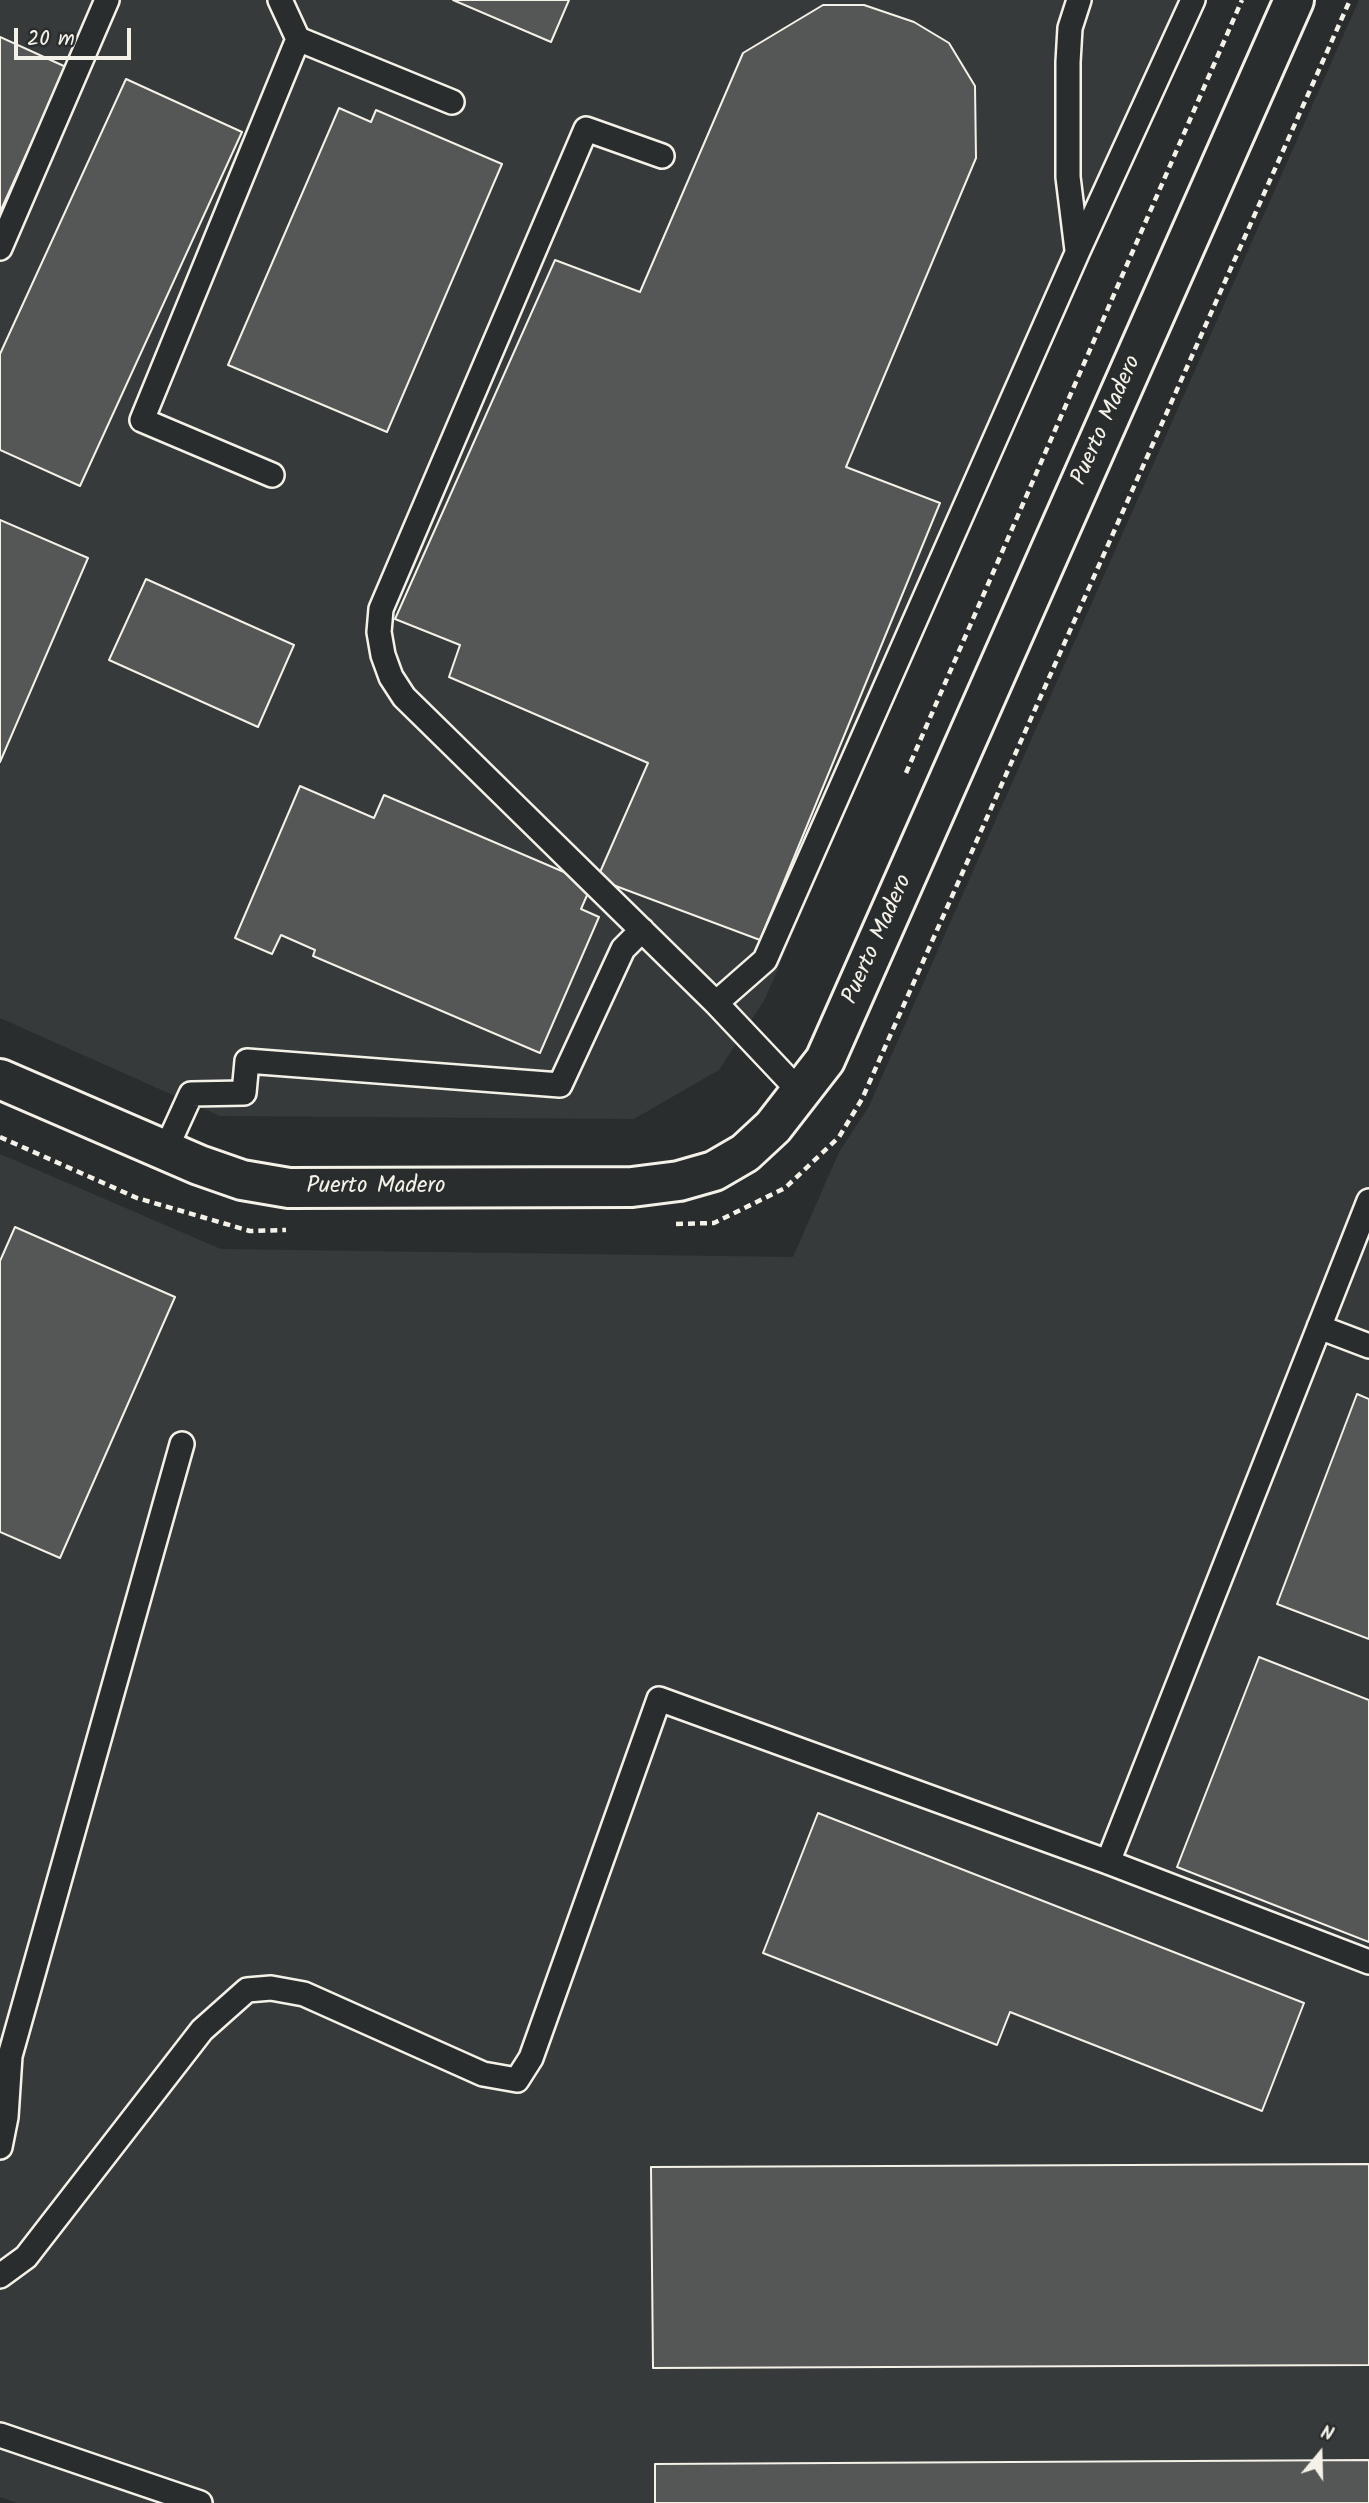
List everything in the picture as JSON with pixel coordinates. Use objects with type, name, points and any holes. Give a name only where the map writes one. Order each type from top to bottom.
[{"type":"street","name":"Puerto Madero","points":[[0,1079],[165,1151],[243,1180],[289,1188],[632,1188],[679,1181],[714,1171],[754,1144],[773,1127],[801,1093],[825,1060],[843,1023],[1294,0]]},
{"type":"lane","points":[[0,248],[107,0]]},
{"type":"lane","points":[[280,0],[298,39],[452,102]]},
{"type":"lane","points":[[1078,251],[1068,177],[1068,62],[1070,28],[1079,0]]},
{"type":"lane","points":[[716,1003],[765,960],[1078,251],[1193,0]]},
{"type":"lane","points":[[272,475],[142,420],[298,39]]},
{"type":"lane","points":[[662,156],[586,129],[381,608],[379,632],[391,677],[404,697],[716,1003],[801,1093]]},
{"type":"lane","points":[[165,1151],[191,1094],[243,1093],[247,1061],[561,1085],[623,949],[642,930]]},
{"type":"lane","points":[[1108,1862],[1369,1201]]},
{"type":"lane","points":[[1319,1327],[1369,1346]]},
{"type":"lane","points":[[0,2147],[6,2117],[10,2056],[183,1444]]},
{"type":"lane","points":[[0,2276],[26,2257],[202,2030],[247,1990],[271,1988],[304,1994],[482,2074],[517,2080],[531,2058],[659,1699],[1108,1862],[1369,1962]]},
{"type":"lane","points":[[0,2435],[200,2503]]},
{"type":"path","points":[[902,781],[1242,0]]},
{"type":"shaded area","points":[[0,0],[1192,0],[765,999],[719,1070],[634,1119],[220,1116],[0,1018]]},
{"type":"shaded area","points":[[1359,0],[1369,0],[1369,2503],[17,2503],[0,2497],[0,1154],[221,1249],[793,1257],[839,1152],[868,1108]]},
{"type":"building","points":[[453,0],[569,0],[551,42]]},
{"type":"building","points":[[823,5],[864,5],[914,22],[949,43],[975,86],[976,158],[846,467],[940,503],[760,940],[597,879],[648,763],[449,677],[460,645],[395,619],[555,260],[640,292],[743,53]]},
{"type":"building","points":[[0,37],[66,67],[0,212]]},
{"type":"building","points":[[126,79],[242,132],[80,486],[0,450],[0,354]]},
{"type":"building","points":[[339,108],[371,122],[376,110],[502,164],[387,432],[228,365]]},
{"type":"building","points":[[0,520],[88,558],[0,762]]},
{"type":"building","points":[[146,579],[294,645],[258,727],[109,660]]},
{"type":"building","points":[[300,786],[374,818],[384,795],[592,884],[581,909],[599,917],[540,1053],[313,956],[315,950],[281,935],[272,954],[235,938]]},
{"type":"building","points":[[15,1227],[175,1297],[60,1558],[0,1532],[0,1261]]},
{"type":"building","points":[[1357,1394],[1369,1399],[1369,1639],[1277,1604]]},
{"type":"building","points":[[1259,1657],[1369,1700],[1369,1942],[1177,1867]]},
{"type":"building","points":[[818,1813],[1304,2003],[1262,2111],[1010,2012],[997,2045],[763,1953]]},
{"type":"building","points":[[1369,2164],[1369,2365],[653,2368],[651,2167]]},
{"type":"building","points":[[1369,2460],[1369,2503],[655,2503],[655,2464]]}]
